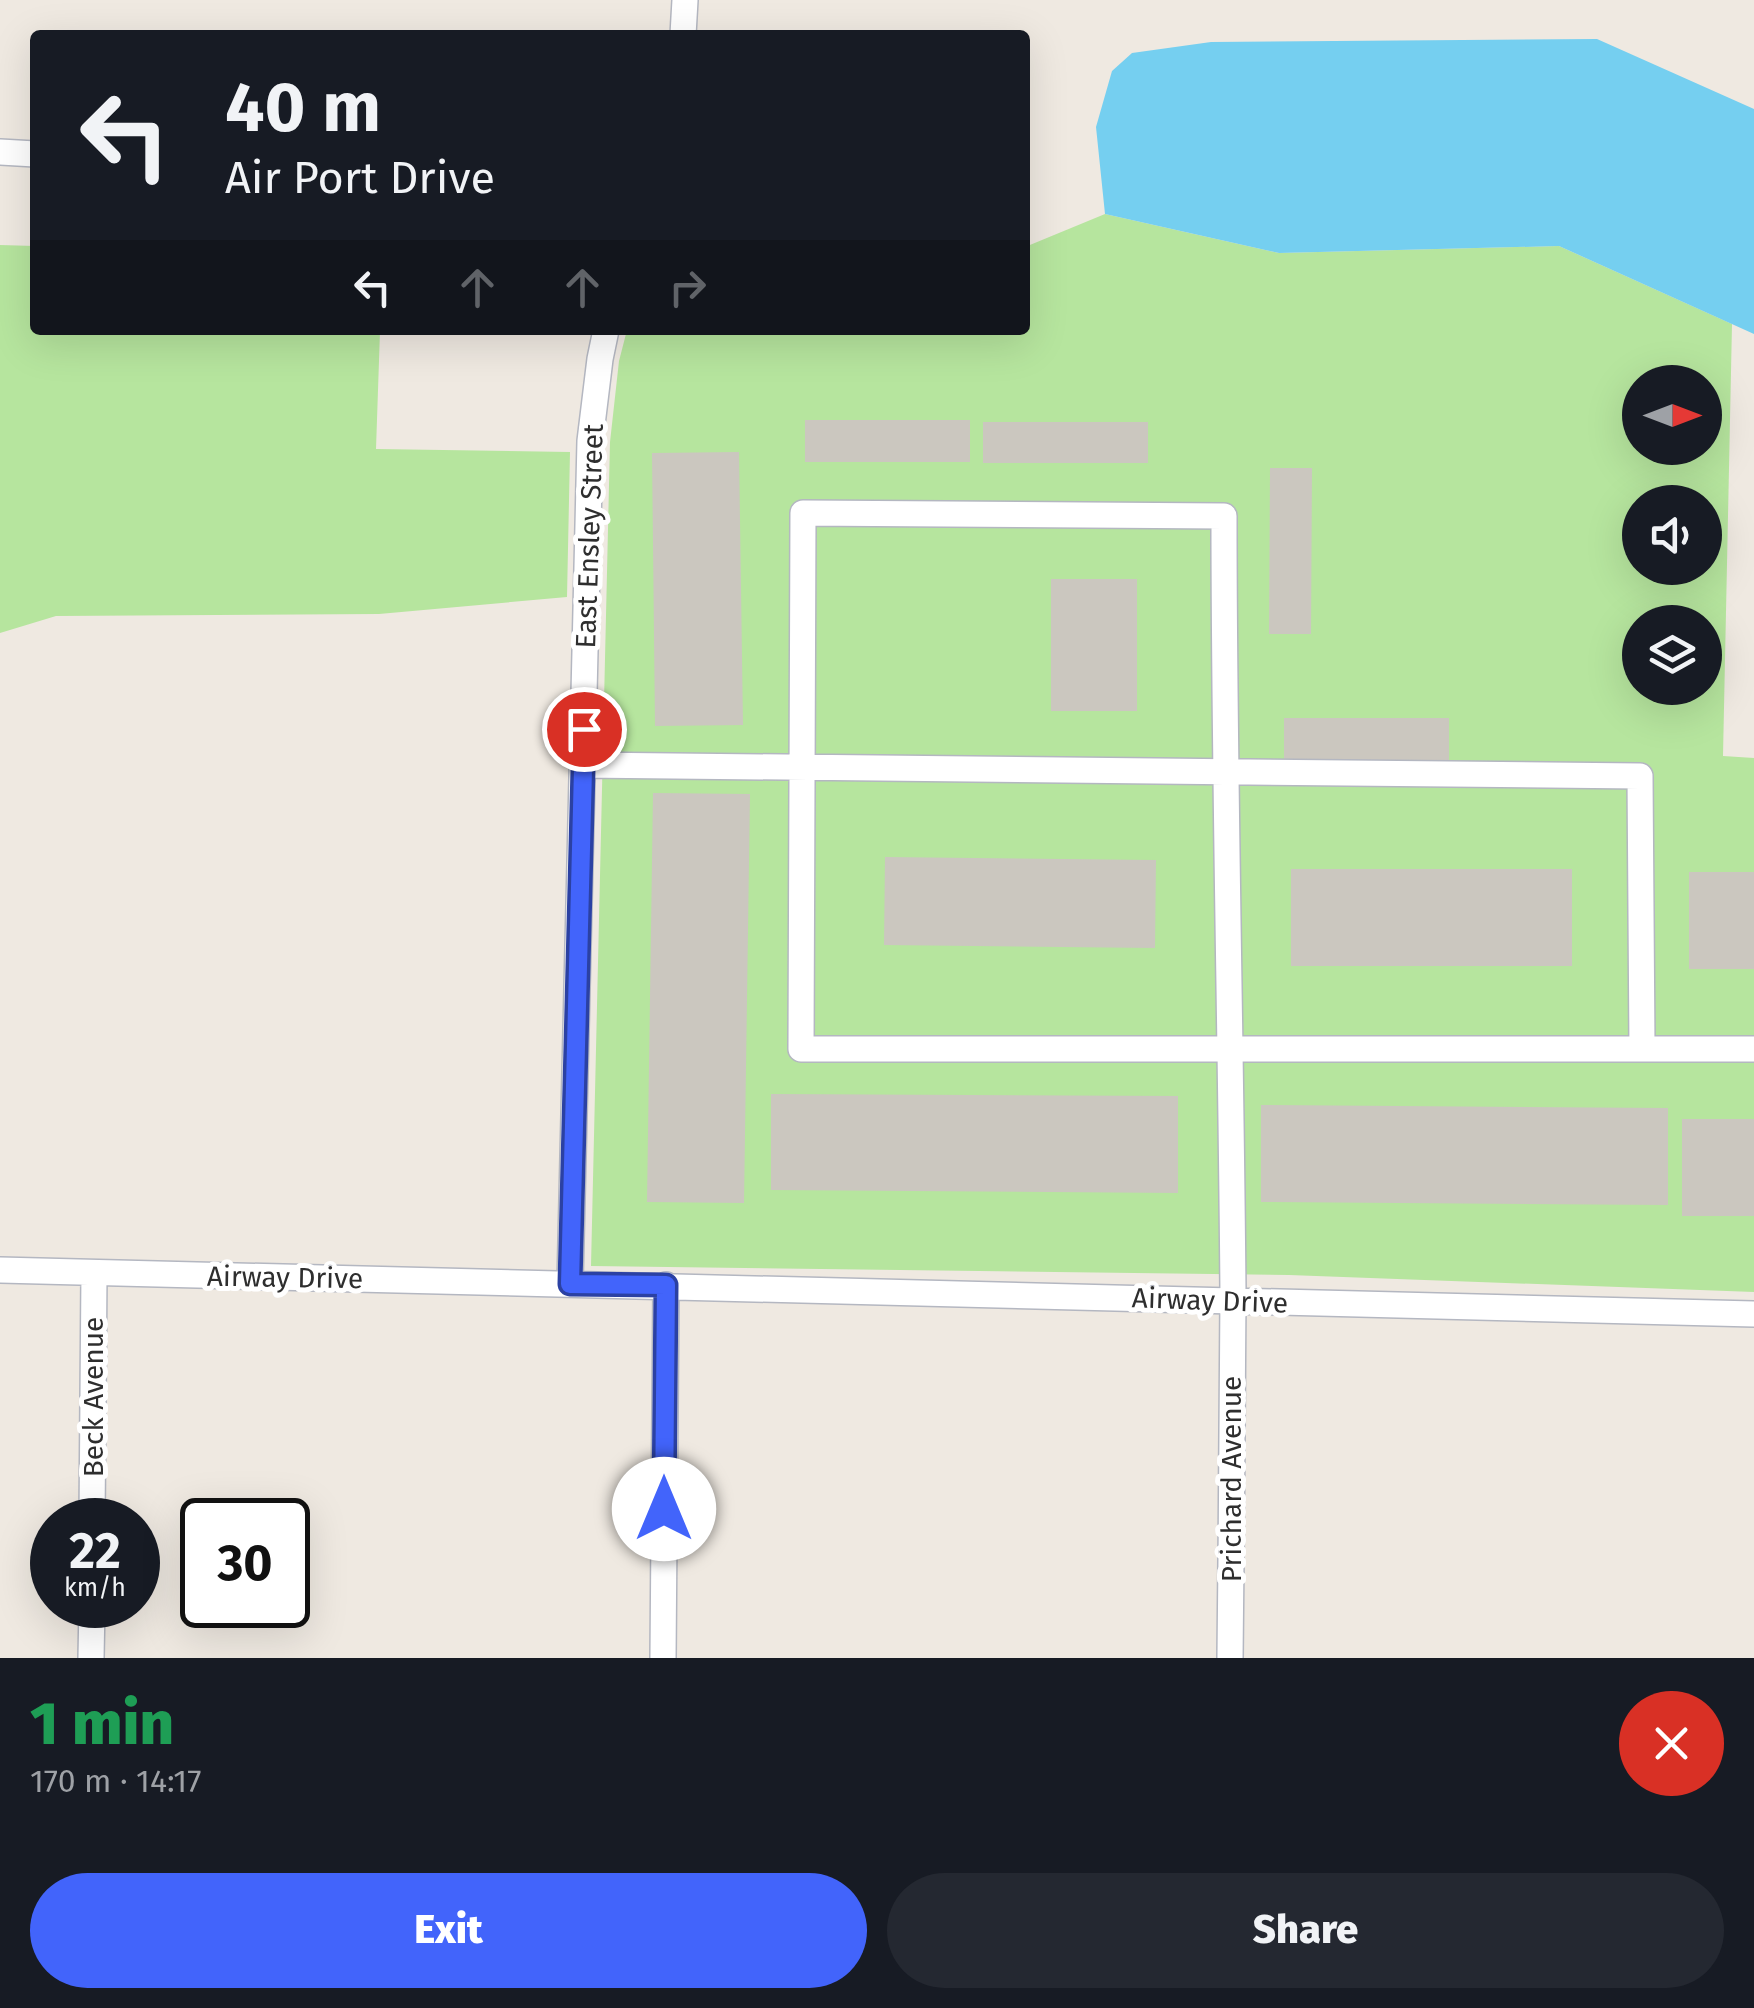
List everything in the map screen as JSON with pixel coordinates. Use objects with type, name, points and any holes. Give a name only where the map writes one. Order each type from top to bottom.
[{"type":"street","points":[[683,30],[686,0]]},
{"type":"street","points":[[0,152],[30,154]]},
{"type":"street","name":"East Ensley Street","points":[[570,1284],[590,441],[605,335]]},
{"type":"street","name":"Prichard Avenue","points":[[802,768],[803,513],[1224,516],[1233,1300],[1230,1658]]},
{"type":"street","points":[[583,765],[1640,776],[1642,1048]]},
{"type":"street","points":[[802,768],[801,1049],[1754,1049]]},
{"type":"street","name":"Airway Drive","points":[[0,1270],[1754,1314]]},
{"type":"street","name":"Beck Avenue","points":[[92,1498],[94,1273]]},
{"type":"street","points":[[662,1658],[666,1285]]},
{"type":"street","points":[[91,1658],[92,1628]]},
{"type":"green space","points":[[1105,214],[1279,253],[1559,246],[1732,324],[1723,756],[1754,758],[1754,1292],[1289,1275],[591,1266],[610,442],[626,335],[1030,335],[1030,245]]},
{"type":"green space","points":[[0,245],[30,246],[30,335],[380,335],[376,449],[570,452],[567,597],[379,614],[56,616],[0,633]]},
{"type":"water","points":[[1597,39],[1754,109],[1754,334],[1559,246],[1279,253],[1105,214],[1096,127],[1112,71],[1132,53],[1211,42]]},
{"type":"building","points":[[805,420],[970,420],[970,462],[805,462]]},
{"type":"building","points":[[983,422],[1148,422],[1148,463],[983,463]]},
{"type":"building","points":[[739,452],[743,725],[655,726],[652,453]]},
{"type":"building","points":[[1270,468],[1312,468],[1311,634],[1269,634]]},
{"type":"building","points":[[1051,579],[1137,579],[1137,711],[1051,711]]},
{"type":"building","points":[[1284,718],[1449,718],[1449,760],[1284,760]]},
{"type":"building","points":[[653,793],[750,794],[744,1203],[647,1202]]},
{"type":"building","points":[[885,857],[1156,860],[1155,948],[884,945]]},
{"type":"building","points":[[1291,869],[1572,869],[1572,966],[1291,966]]},
{"type":"building","points":[[1689,872],[1754,872],[1754,969],[1689,969]]},
{"type":"building","points":[[771,1094],[1178,1096],[1178,1193],[771,1190]]},
{"type":"building","points":[[1261,1105],[1668,1108],[1668,1205],[1261,1202]]},
{"type":"building","points":[[1682,1119],[1754,1119],[1754,1216],[1682,1216]]},
{"type":"route","points":[[584,729],[570,1284],[666,1285],[664,1509]]}]
